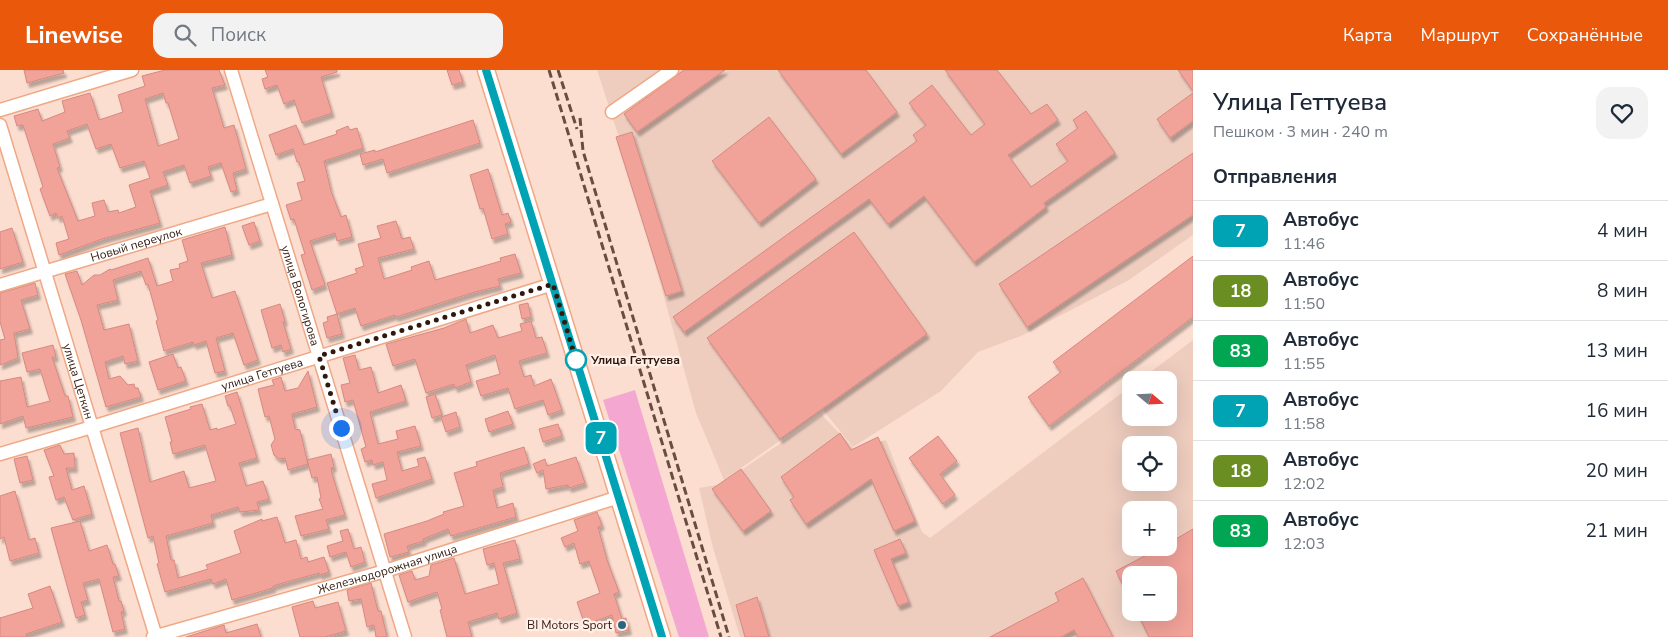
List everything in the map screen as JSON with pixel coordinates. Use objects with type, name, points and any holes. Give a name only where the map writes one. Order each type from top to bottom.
[{"type":"street","points":[[0,110],[132,70]]},
{"type":"street","name":"улица Вологирова","points":[[231,70],[405,637]]},
{"type":"street","points":[[486,70],[662,637]]},
{"type":"street","points":[[612,112],[672,70]]},
{"type":"street","name":"улица Цеткин","points":[[0,125],[155,637]]},
{"type":"street","name":"Новый переулок","points":[[0,285],[272,204]]},
{"type":"street","name":"улица Геттуева","points":[[0,454],[92,428],[553,284]]},
{"type":"street","name":"Железнодорожная улица","points":[[155,637],[384,571],[619,498]]},
{"type":"shaded area","points":[[597,70],[1193,70],[1193,235],[1129,280],[1021,336],[978,352],[941,391],[853,447],[823,410],[724,480],[696,413],[625,156]]},
{"type":"shaded area","points":[[1193,340],[1193,637],[740,637],[713,548],[699,488],[721,484],[822,415],[854,449],[886,440],[922,532],[930,538],[1122,393],[1122,426],[1178,426],[1178,371],[1152,371]]},
{"type":"shaded area","points":[[635,390],[709,637],[679,637],[603,400]]},
{"type":"building","points":[[24,70],[63,70],[64,73],[27,83]]},
{"type":"building","points":[[165,70],[219,70],[225,85],[212,88],[224,128],[234,125],[246,169],[233,173],[237,190],[231,192],[221,163],[208,167],[211,176],[190,183],[184,165],[163,172],[168,185],[150,191],[160,223],[102,239],[59,255],[56,243],[69,239],[62,216],[58,218],[56,213],[50,216],[40,189],[43,187],[23,125],[17,126],[14,116],[38,109],[42,121],[65,112],[62,101],[90,93],[99,120],[123,112],[118,95],[145,86],[142,76]],"holes":[[[163,93],[179,139],[158,146],[145,99]],[[87,124],[96,149],[111,144],[120,168],[144,161],[150,178],[129,185],[136,207],[119,213],[118,210],[108,212],[104,200],[92,203],[95,216],[78,221],[57,168],[60,167],[53,144],[70,138],[67,131]]]},
{"type":"building","points":[[265,70],[337,70],[337,72],[321,77],[332,113],[302,123],[294,100],[284,104],[277,85],[265,89],[262,79],[268,77]]},
{"type":"building","points":[[447,70],[459,70],[463,82],[452,85]]},
{"type":"building","points":[[684,70],[725,70],[637,132],[624,114]]},
{"type":"building","points":[[778,70],[866,70],[897,112],[841,154]]},
{"type":"building","points":[[945,70],[997,70],[1031,114],[1047,104],[1058,120],[1008,155],[1031,187],[1068,161],[1056,144],[1078,128],[1073,120],[1086,111],[1115,153],[1044,203],[1046,207],[974,262],[924,196],[888,224],[869,199],[684,332],[673,317],[917,141],[913,135],[926,125],[909,103],[932,85],[971,135],[985,124]]},
{"type":"building","points":[[1178,70],[1193,70],[1193,91]]},
{"type":"building","points":[[1193,93],[1193,121],[1170,138],[1157,119]]},
{"type":"building","points":[[769,117],[816,179],[759,223],[712,161]]},
{"type":"building","points":[[473,120],[480,143],[387,173],[383,159],[363,165],[360,154],[375,150],[375,152]]},
{"type":"building","points":[[296,125],[304,145],[337,134],[336,131],[348,126],[350,130],[357,128],[363,148],[324,161],[331,191],[341,217],[346,215],[352,237],[337,241],[335,233],[310,241],[325,285],[312,290],[301,255],[305,254],[294,219],[291,220],[286,205],[302,200],[297,183],[305,181],[293,149],[276,155],[269,135]]},
{"type":"building","points":[[632,132],[682,291],[666,296],[616,137]]},
{"type":"building","points":[[1193,153],[1193,215],[1027,327],[999,284]]},
{"type":"building","points":[[488,169],[502,215],[508,213],[511,222],[505,224],[508,234],[492,239],[483,208],[480,209],[470,175]]},
{"type":"building","points":[[396,221],[402,239],[410,237],[414,249],[378,258],[384,279],[412,270],[411,267],[429,261],[435,280],[501,261],[500,258],[515,254],[521,273],[498,279],[500,286],[361,326],[355,308],[337,314],[327,283],[357,273],[355,269],[364,266],[358,244],[381,238],[377,226]]},
{"type":"building","points":[[254,222],[260,241],[249,245],[242,226]]},
{"type":"building","points":[[225,227],[232,255],[201,263],[212,298],[235,291],[258,360],[244,365],[233,333],[216,338],[225,371],[215,373],[206,341],[194,345],[193,342],[164,351],[148,284],[146,285],[141,271],[113,280],[118,300],[97,305],[104,330],[129,324],[138,361],[125,364],[123,356],[105,362],[109,379],[120,376],[128,385],[134,384],[135,388],[138,388],[141,397],[106,407],[81,320],[65,274],[77,271],[82,285],[94,275],[100,275],[110,269],[148,258],[157,286],[173,281],[170,270],[180,268],[179,264],[188,261],[182,240]]},
{"type":"building","points":[[12,228],[23,262],[0,269],[0,232]]},
{"type":"building","points":[[854,232],[927,334],[780,439],[707,338]]},
{"type":"building","points":[[1193,256],[1193,317],[1049,426],[1028,397],[1061,372],[1053,362]]},
{"type":"building","points":[[35,283],[38,295],[21,300],[30,329],[14,333],[18,358],[0,365],[0,340],[5,339],[0,322],[0,293]]},
{"type":"building","points":[[528,303],[531,317],[522,319],[519,305]]},
{"type":"building","points":[[280,304],[291,349],[283,352],[281,345],[272,348],[261,310]]},
{"type":"building","points":[[337,314],[342,334],[327,338],[323,323],[328,321],[327,317]]},
{"type":"building","points":[[466,319],[470,333],[493,325],[498,338],[522,331],[520,324],[531,321],[536,338],[542,337],[547,353],[519,361],[524,377],[531,375],[534,386],[551,379],[562,410],[548,415],[543,400],[515,409],[508,388],[481,396],[476,381],[500,374],[495,355],[466,365],[471,382],[455,388],[454,384],[426,393],[415,359],[393,366],[386,344],[444,328]]},
{"type":"building","points":[[53,345],[56,357],[52,357],[65,396],[68,396],[73,417],[26,428],[23,416],[0,424],[0,381],[21,377],[27,407],[50,401],[40,369],[27,372],[22,353]]},
{"type":"building","points":[[173,354],[178,368],[181,367],[186,381],[158,390],[149,362]]},
{"type":"building","points":[[355,355],[359,370],[371,367],[378,393],[401,385],[406,401],[370,412],[378,444],[398,439],[396,431],[415,426],[421,446],[397,452],[402,471],[419,466],[417,459],[425,457],[432,479],[376,498],[372,484],[387,480],[383,462],[373,465],[372,460],[365,462],[361,449],[366,447],[353,400],[345,402],[341,385],[350,383],[343,358]]},
{"type":"building","points":[[308,371],[317,407],[292,414],[295,429],[300,430],[308,464],[288,470],[285,458],[279,459],[274,455],[271,445],[275,439],[269,416],[265,417],[258,389],[274,385],[272,380],[281,377],[285,391],[298,388]]},
{"type":"building","points":[[237,392],[257,458],[239,463],[246,486],[263,481],[269,499],[257,502],[259,510],[240,512],[238,507],[211,515],[213,523],[166,536],[171,560],[174,560],[178,578],[208,569],[206,565],[241,553],[234,531],[262,519],[262,521],[277,517],[285,543],[296,540],[301,559],[307,557],[308,562],[324,557],[329,572],[290,581],[232,600],[226,579],[213,584],[211,579],[165,592],[157,564],[159,563],[153,536],[148,538],[120,433],[138,428],[150,482],[184,471],[189,488],[216,481],[205,445],[173,454],[170,442],[172,442],[165,417],[202,404],[210,430],[217,428],[217,430],[236,424],[225,396]]},
{"type":"building","points":[[435,394],[442,415],[432,418],[426,397]]},
{"type":"building","points":[[508,411],[513,424],[489,432],[485,419]]},
{"type":"building","points":[[456,412],[460,427],[446,432],[441,417]]},
{"type":"building","points":[[558,424],[562,436],[543,442],[539,429]]},
{"type":"building","points":[[840,433],[851,450],[878,437],[915,521],[894,531],[871,479],[806,524],[790,500],[794,497],[781,477]]},
{"type":"building","points":[[938,436],[957,461],[940,474],[955,495],[943,504],[909,458]]},
{"type":"building","points":[[60,445],[64,454],[74,453],[75,468],[66,468],[72,490],[84,486],[92,514],[73,520],[64,497],[56,500],[49,477],[54,476],[44,450]]},
{"type":"building","points":[[524,447],[529,464],[500,473],[503,487],[493,490],[497,508],[513,503],[516,517],[451,536],[448,529],[423,539],[424,541],[407,546],[409,552],[390,557],[384,534],[427,521],[444,514],[443,512],[464,506],[454,473],[477,466],[476,462]]},
{"type":"building","points":[[331,454],[334,467],[331,468],[333,477],[345,515],[326,520],[329,529],[301,536],[295,516],[323,509],[319,499],[321,498],[317,477],[312,478],[307,460]]},
{"type":"building","points":[[27,456],[33,480],[20,483],[14,459]]},
{"type":"building","points":[[576,457],[585,483],[569,488],[568,485],[546,489],[543,470],[537,473],[533,464],[545,459],[547,466]]},
{"type":"building","points":[[741,469],[771,511],[743,531],[712,489]]},
{"type":"building","points":[[15,491],[29,540],[35,538],[39,553],[10,561],[4,537],[0,539],[0,496]]},
{"type":"building","points":[[597,512],[602,525],[598,527],[607,560],[619,592],[614,594],[622,619],[626,618],[629,630],[616,633],[612,615],[585,625],[577,602],[600,593],[589,561],[580,564],[574,543],[565,547],[561,538],[578,531],[574,520]]},
{"type":"building","points":[[80,521],[89,551],[107,545],[113,564],[115,564],[119,576],[113,577],[119,601],[121,601],[124,611],[121,612],[125,629],[113,632],[99,579],[83,583],[88,600],[81,602],[85,615],[76,618],[51,528]]},
{"type":"building","points":[[348,529],[354,549],[361,547],[365,562],[351,567],[346,552],[330,557],[327,546],[343,541],[340,531]]},
{"type":"building","points":[[1193,529],[1193,637],[1149,637],[1141,621],[1177,621],[1177,566],[1126,566],[1145,556],[1177,556],[1177,538]]},
{"type":"building","points":[[900,539],[906,553],[891,559],[909,602],[898,606],[874,550]]},
{"type":"building","points":[[515,540],[520,559],[503,563],[517,613],[499,619],[497,613],[468,622],[472,637],[447,637],[437,592],[408,602],[399,575],[412,571],[415,580],[429,576],[431,565],[454,558],[465,594],[499,584],[494,563],[487,565],[483,549]]},
{"type":"building","points":[[1122,568],[1122,583],[1116,571]]},
{"type":"building","points":[[1083,578],[1113,637],[1078,637],[1074,630],[1061,637],[990,637],[1059,601],[1055,593]]},
{"type":"building","points":[[371,583],[378,611],[381,611],[387,637],[376,637],[374,625],[367,627],[361,599],[349,601],[347,590]]},
{"type":"building","points":[[50,586],[62,622],[26,634],[27,637],[0,637],[0,618],[33,608],[28,594]]},
{"type":"building","points":[[757,597],[769,637],[745,637],[736,605]]},
{"type":"building","points":[[313,601],[315,608],[338,602],[346,631],[325,637],[300,637],[292,607]]},
{"type":"building","points":[[257,624],[261,637],[186,637],[224,625],[226,633]]},
{"type":"railway","points":[[549,70],[721,637]]},
{"type":"railway","points":[[558,70],[577,129]]},
{"type":"railway","points":[[580,118],[583,151],[729,637]]},
{"type":"bus line","name":"7","points":[[486,70],[662,637]]},
{"type":"place","name":"Улица Геттуева","points":[[576,360]]},
{"type":"place","name":"BI Motors Sport","points":[[622,625]]},
{"type":"route","points":[[341,428],[319,356],[553,284],[576,360]]}]
